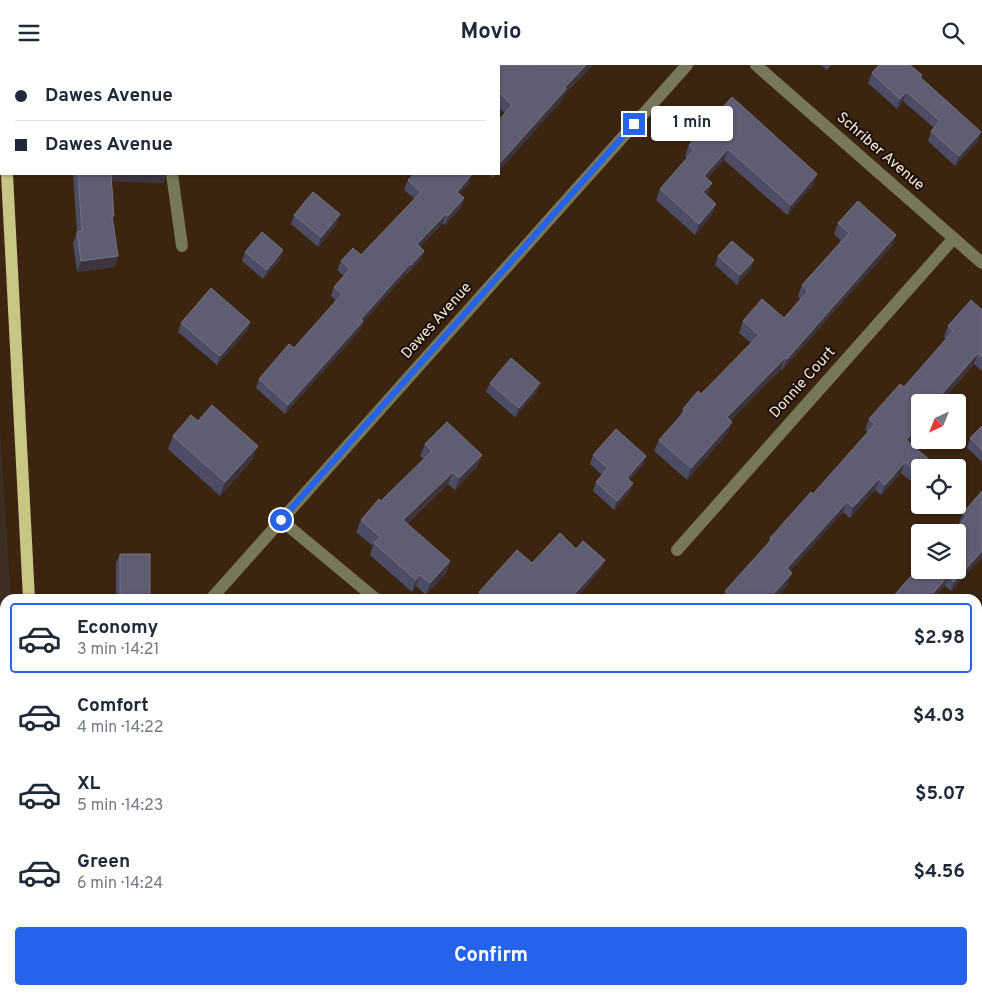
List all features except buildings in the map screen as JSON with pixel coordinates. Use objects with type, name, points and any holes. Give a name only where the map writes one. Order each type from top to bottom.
[{"type":"main road","points":[[5,179],[29,594]]},
{"type":"street","name":"Dawes Avenue","points":[[215,594],[687,65]]},
{"type":"street","name":"Schriber Avenue","points":[[756,65],[982,263]]},
{"type":"street","points":[[172,175],[182,246]]},
{"type":"street","name":"Donnie Court","points":[[677,550],[954,238]]},
{"type":"street","points":[[281,520],[370,594]]},
{"type":"shaded area","points":[[0,429],[11,594],[0,594]]},
{"type":"route","points":[[281,520],[634,124]]}]
